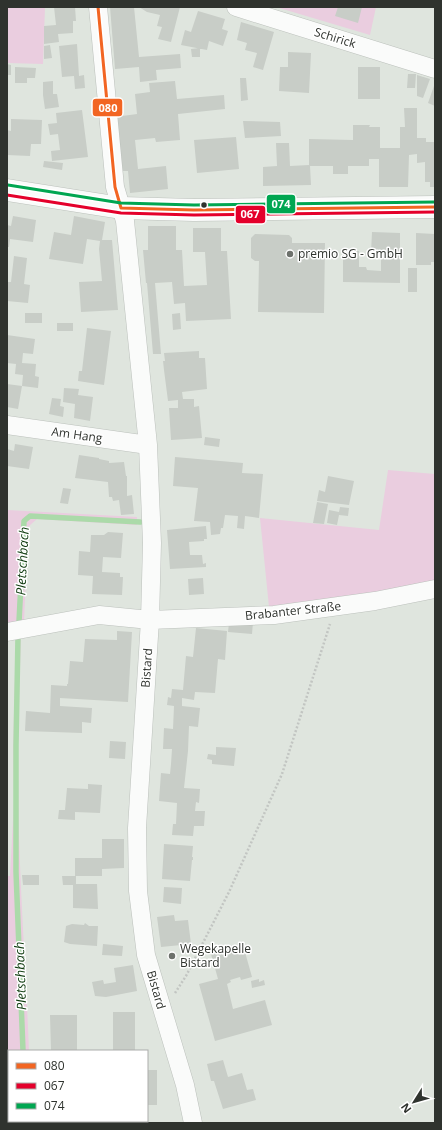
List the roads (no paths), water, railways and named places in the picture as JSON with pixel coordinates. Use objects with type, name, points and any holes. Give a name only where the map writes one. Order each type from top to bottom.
[{"type":"main road","points":[[7,190],[121,208],[194,210],[435,207]]},
{"type":"street","points":[[98,7],[114,187],[121,208]]},
{"type":"street","name":"Schirick","points":[[236,7],[435,69]]},
{"type":"street","name":"Bistard","points":[[121,208],[125,221],[148,445],[152,543],[150,620],[137,828],[138,891],[146,955],[185,1085],[194,1123]]},
{"type":"street","name":"Am Hang","points":[[7,425],[148,445]]},
{"type":"street","name":"Brabanter Straße","points":[[7,632],[99,614],[150,620],[274,615],[375,601],[435,589]]},
{"type":"waterway","name":"Pletschbach","points":[[19,622],[24,521],[30,516],[140,522]]},
{"type":"waterway","name":"Pletschbach","points":[[18,637],[16,872],[23,1050]]},
{"type":"place","name":"premio SG - GmbH","points":[[290,254]]},
{"type":"place","name":"Wegekapelle Bistard","points":[[172,956]]}]
